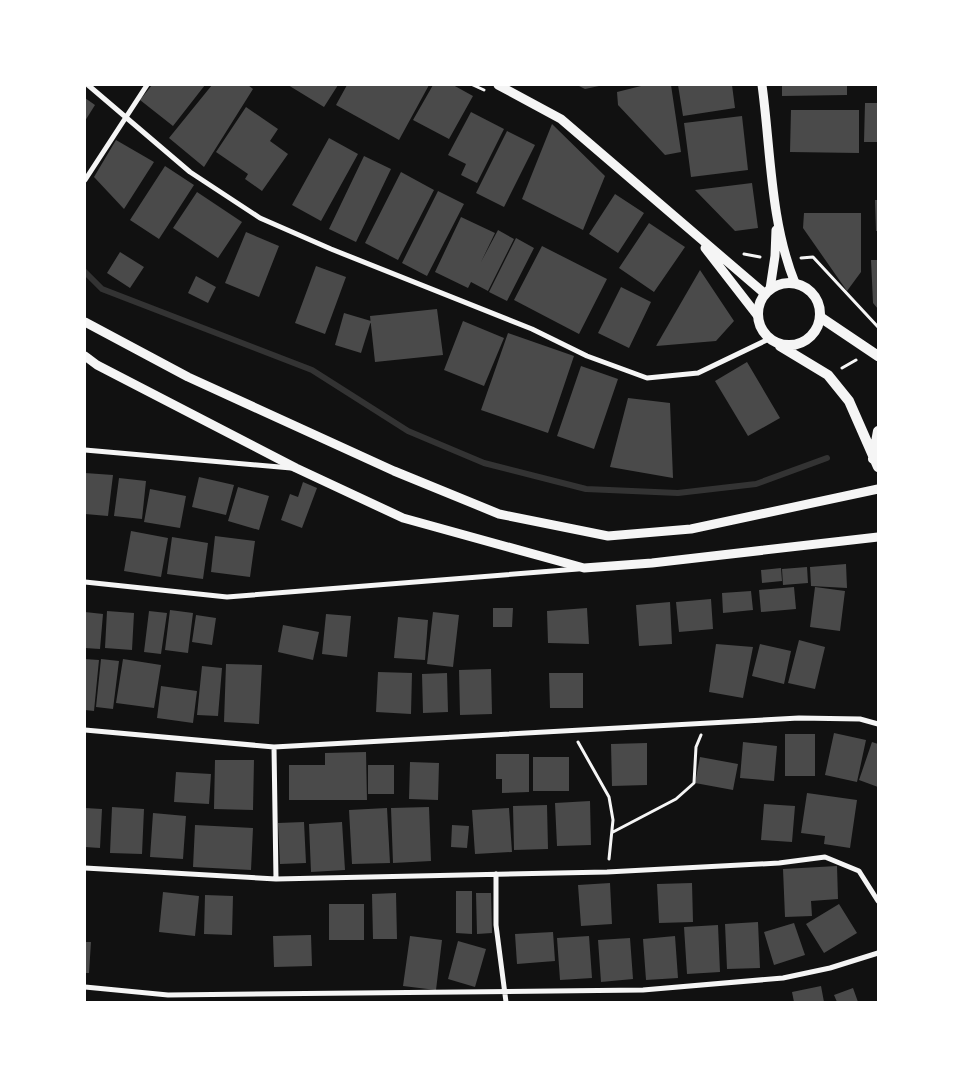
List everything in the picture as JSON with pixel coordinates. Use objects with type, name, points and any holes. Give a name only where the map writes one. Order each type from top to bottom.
[{"type":"main road","points":[[773,342],[796,345],[805,341],[813,335],[820,317],[815,297],[808,290],[795,283],[779,284],[767,291],[757,315],[763,333],[773,342],[828,375],[849,400],[876,463]]},
{"type":"main road","points":[[820,317],[878,356]]},
{"type":"main road","points":[[876,463],[878,431]]},
{"type":"street","points":[[88,85],[190,172],[260,218],[331,249],[523,325],[587,356],[647,378],[698,373],[773,342]]},
{"type":"street","points":[[85,180],[147,85]]},
{"type":"street","points":[[498,85],[561,119],[696,235],[767,291],[775,256],[776,208]]},
{"type":"street","points":[[762,85],[776,208],[783,247],[795,283]]},
{"type":"street","points":[[696,235],[757,315]]},
{"type":"street","points":[[85,322],[188,377],[394,470],[500,514],[608,536],[691,529],[878,489]]},
{"type":"street","points":[[85,356],[97,365],[296,468],[403,518],[584,568]]},
{"type":"street","points":[[85,450],[296,468]]},
{"type":"street","points":[[85,582],[227,597],[652,563],[878,537]]},
{"type":"street","points":[[85,730],[274,746],[799,718],[860,719],[878,724]]},
{"type":"street","points":[[274,746],[276,879]]},
{"type":"street","points":[[85,868],[276,879],[607,872],[779,863],[825,857],[859,871],[878,901]]},
{"type":"street","points":[[496,874],[496,925],[506,1002]]},
{"type":"street","points":[[85,987],[168,996],[643,990],[783,978],[830,968],[878,953]]},
{"type":"path","points":[[813,258],[878,327]]},
{"type":"path","points":[[613,832],[676,799],[694,783],[696,747],[706,723]]},
{"type":"path","points":[[568,730],[584,751],[609,797],[613,832],[607,872]]},
{"type":"building","points":[[152,85],[205,85],[173,126],[140,100]]},
{"type":"building","points":[[212,85],[248,85],[253,89],[204,167],[169,138]]},
{"type":"building","points":[[288,85],[338,85],[324,107]]},
{"type":"building","points":[[347,85],[429,85],[399,140],[336,105]]},
{"type":"building","points":[[433,85],[453,85],[473,96],[449,139],[413,120]]},
{"type":"building","points":[[577,85],[599,85],[599,86],[585,89]]},
{"type":"building","points":[[645,85],[671,85],[681,152],[665,155],[618,105],[617,92]]},
{"type":"building","points":[[678,85],[732,85],[735,108],[683,116]]},
{"type":"building","points":[[782,85],[847,85],[847,95],[782,96]]},
{"type":"building","points":[[85,98],[95,105],[85,121]]},
{"type":"building","points":[[865,103],[878,103],[878,142],[864,142]]},
{"type":"building","points":[[246,107],[278,129],[270,141],[288,154],[262,191],[245,179],[248,174],[216,152]]},
{"type":"building","points":[[791,110],[859,110],[859,153],[790,152]]},
{"type":"building","points":[[471,112],[504,129],[477,183],[461,175],[466,164],[448,155]]},
{"type":"building","points":[[742,116],[748,170],[691,177],[684,123]]},
{"type":"building","points":[[552,124],[605,176],[583,230],[522,199]]},
{"type":"building","points":[[507,131],[535,145],[504,207],[476,193]]},
{"type":"building","points":[[329,138],[358,154],[321,221],[292,205]]},
{"type":"building","points":[[116,140],[154,162],[124,209],[94,177]]},
{"type":"building","points":[[364,156],[391,169],[356,242],[329,229]]},
{"type":"building","points":[[165,166],[194,185],[159,239],[130,220]]},
{"type":"building","points":[[401,172],[434,190],[398,260],[365,243]]},
{"type":"building","points":[[752,183],[758,228],[735,231],[695,190]]},
{"type":"building","points":[[438,191],[464,204],[427,276],[402,263]]},
{"type":"building","points":[[197,192],[242,222],[218,258],[173,228]]},
{"type":"building","points":[[615,194],[644,213],[618,253],[589,234]]},
{"type":"building","points":[[875,200],[878,200],[878,231],[876,231]]},
{"type":"building","points":[[804,213],[861,213],[861,272],[847,291],[803,228]]},
{"type":"building","points":[[461,217],[495,233],[481,262],[498,230],[514,239],[488,291],[471,282],[468,288],[435,272]]},
{"type":"building","points":[[649,223],[685,247],[654,292],[619,268]]},
{"type":"building","points":[[246,232],[279,246],[259,297],[225,283]]},
{"type":"building","points":[[516,238],[534,248],[507,301],[489,292]]},
{"type":"building","points":[[542,246],[607,279],[579,334],[514,300]]},
{"type":"building","points":[[120,252],[144,267],[130,288],[107,273]]},
{"type":"building","points":[[871,260],[878,260],[878,309],[873,303]]},
{"type":"building","points":[[316,266],[346,277],[325,334],[295,323]]},
{"type":"building","points":[[700,270],[734,321],[716,341],[656,346]]},
{"type":"building","points":[[196,276],[216,287],[208,303],[188,293]]},
{"type":"building","points":[[621,287],[651,302],[629,348],[598,333]]},
{"type":"building","points":[[437,309],[443,355],[375,362],[370,316]]},
{"type":"building","points":[[344,313],[371,321],[361,353],[335,345]]},
{"type":"building","points":[[463,321],[504,338],[484,386],[444,370]]},
{"type":"building","points":[[508,333],[574,356],[548,433],[481,410]]},
{"type":"building","points":[[747,362],[780,418],[748,436],[715,381]]},
{"type":"building","points":[[581,366],[618,379],[594,449],[557,436]]},
{"type":"building","points":[[628,398],[670,403],[673,478],[610,467]]},
{"type":"building","points":[[85,473],[113,475],[108,516],[85,514]]},
{"type":"building","points":[[199,477],[234,485],[226,515],[192,507]]},
{"type":"building","points":[[119,478],[146,481],[142,519],[114,516]]},
{"type":"building","points":[[303,482],[317,488],[302,528],[281,520],[290,494],[298,497]]},
{"type":"building","points":[[238,487],[269,496],[259,530],[228,521]]},
{"type":"building","points":[[150,489],[186,496],[180,528],[144,522]]},
{"type":"building","points":[[131,531],[168,538],[161,577],[124,571]]},
{"type":"building","points":[[215,536],[255,541],[250,577],[211,572]]},
{"type":"building","points":[[172,537],[208,543],[203,579],[167,574]]},
{"type":"building","points":[[846,564],[847,588],[811,586],[810,567]]},
{"type":"building","points":[[807,567],[808,583],[783,585],[782,569]]},
{"type":"building","points":[[781,568],[782,581],[762,583],[761,570]]},
{"type":"building","points":[[794,587],[796,609],[761,612],[759,590]]},
{"type":"building","points":[[815,587],[845,591],[840,631],[810,627]]},
{"type":"building","points":[[751,591],[753,610],[723,613],[722,593]]},
{"type":"building","points":[[711,599],[713,629],[679,632],[676,602]]},
{"type":"building","points":[[670,602],[672,644],[639,646],[636,605]]},
{"type":"building","points":[[493,608],[513,608],[512,627],[493,627]]},
{"type":"building","points":[[587,608],[589,644],[548,643],[547,611]]},
{"type":"building","points":[[170,610],[193,613],[188,653],[165,650]]},
{"type":"building","points":[[107,611],[134,613],[132,650],[105,648]]},
{"type":"building","points":[[149,611],[167,613],[161,654],[144,652]]},
{"type":"building","points":[[85,612],[103,614],[100,649],[85,648]]},
{"type":"building","points":[[433,612],[459,615],[453,667],[427,664]]},
{"type":"building","points":[[326,614],[351,616],[347,657],[322,654]]},
{"type":"building","points":[[196,615],[216,618],[212,645],[192,642]]},
{"type":"building","points":[[398,617],[428,620],[425,660],[394,658]]},
{"type":"building","points":[[283,625],[319,632],[313,660],[278,652]]},
{"type":"building","points":[[799,640],[825,647],[815,689],[788,683]]},
{"type":"building","points":[[716,644],[753,647],[743,698],[709,692]]},
{"type":"building","points":[[760,644],[791,651],[784,684],[752,676]]},
{"type":"building","points":[[85,659],[99,660],[94,711],[85,710]]},
{"type":"building","points":[[101,659],[119,661],[113,709],[96,707]]},
{"type":"building","points":[[123,659],[161,665],[154,708],[116,703]]},
{"type":"building","points":[[226,664],[262,665],[259,724],[224,722]]},
{"type":"building","points":[[202,666],[222,668],[218,716],[197,715]]},
{"type":"building","points":[[491,669],[492,714],[460,715],[459,670]]},
{"type":"building","points":[[378,672],[412,673],[411,714],[376,712]]},
{"type":"building","points":[[447,673],[448,712],[423,713],[422,674]]},
{"type":"building","points":[[549,673],[583,673],[583,708],[550,708]]},
{"type":"building","points":[[161,686],[197,691],[193,723],[157,718]]},
{"type":"building","points":[[834,733],[866,740],[857,782],[825,775]]},
{"type":"building","points":[[785,734],[815,734],[815,776],[785,776]]},
{"type":"building","points":[[743,742],[777,746],[774,781],[740,778]]},
{"type":"building","points":[[872,742],[878,744],[878,787],[859,780]]},
{"type":"building","points":[[647,743],[647,785],[612,786],[611,744]]},
{"type":"building","points":[[366,752],[367,800],[289,800],[289,765],[325,765],[325,753]]},
{"type":"building","points":[[496,754],[529,754],[529,792],[502,793],[502,779],[496,779]]},
{"type":"building","points":[[533,757],[569,757],[569,791],[533,791]]},
{"type":"building","points":[[700,757],[738,764],[733,790],[695,783]]},
{"type":"building","points":[[215,760],[254,760],[253,810],[214,809]]},
{"type":"building","points":[[410,762],[439,763],[438,800],[409,799]]},
{"type":"building","points":[[368,765],[394,765],[394,794],[368,794]]},
{"type":"building","points":[[176,772],[211,774],[209,804],[174,802]]},
{"type":"building","points":[[807,793],[857,800],[850,848],[824,844],[825,836],[801,833]]},
{"type":"building","points":[[590,801],[591,845],[557,846],[555,803]]},
{"type":"building","points":[[764,804],[795,806],[792,842],[761,840]]},
{"type":"building","points":[[547,805],[548,849],[514,850],[513,806]]},
{"type":"building","points":[[112,807],[144,809],[142,854],[110,853]]},
{"type":"building","points":[[429,807],[431,861],[393,863],[391,808]]},
{"type":"building","points":[[85,808],[102,809],[100,848],[85,847]]},
{"type":"building","points":[[387,808],[390,863],[352,864],[349,810]]},
{"type":"building","points":[[509,808],[512,852],[475,854],[472,810]]},
{"type":"building","points":[[153,813],[186,816],[183,859],[150,857]]},
{"type":"building","points":[[304,822],[306,863],[280,864],[278,823]]},
{"type":"building","points":[[342,822],[345,870],[311,872],[309,824]]},
{"type":"building","points":[[195,825],[253,828],[251,870],[193,867]]},
{"type":"building","points":[[452,825],[469,826],[467,848],[451,847]]},
{"type":"building","points":[[837,866],[838,899],[811,901],[812,916],[785,917],[783,869]]},
{"type":"building","points":[[610,883],[612,924],[581,926],[578,885]]},
{"type":"building","points":[[692,883],[693,922],[659,923],[657,884]]},
{"type":"building","points":[[456,891],[472,891],[472,934],[456,933]]},
{"type":"building","points":[[163,892],[199,896],[195,936],[159,932]]},
{"type":"building","points":[[396,893],[397,939],[373,939],[372,894]]},
{"type":"building","points":[[476,893],[491,893],[492,933],[477,934]]},
{"type":"building","points":[[205,895],[233,896],[232,935],[204,934]]},
{"type":"building","points":[[329,904],[364,904],[364,940],[329,940]]},
{"type":"building","points":[[839,904],[857,933],[824,953],[806,924]]},
{"type":"building","points":[[758,922],[760,968],[727,969],[725,924]]},
{"type":"building","points":[[794,923],[805,955],[774,965],[764,932]]},
{"type":"building","points":[[718,925],[720,972],[687,974],[684,927]]},
{"type":"building","points":[[553,932],[555,961],[517,964],[515,934]]},
{"type":"building","points":[[311,935],[312,966],[274,967],[273,936]]},
{"type":"building","points":[[410,936],[442,940],[436,990],[403,986]]},
{"type":"building","points":[[589,936],[592,978],[560,980],[557,938]]},
{"type":"building","points":[[675,936],[678,978],[646,980],[643,939]]},
{"type":"building","points":[[630,938],[633,979],[601,982],[598,940]]},
{"type":"building","points":[[458,941],[486,949],[475,987],[448,979]]},
{"type":"building","points":[[85,942],[91,942],[89,973],[85,973]]},
{"type":"building","points":[[821,986],[824,1002],[794,1002],[792,992]]},
{"type":"building","points":[[853,988],[858,1002],[837,1002],[834,995]]},
{"type":"waterway","points":[[85,272],[102,289],[312,370],[408,431],[484,463],[586,489],[678,493],[756,484],[827,458]]}]
